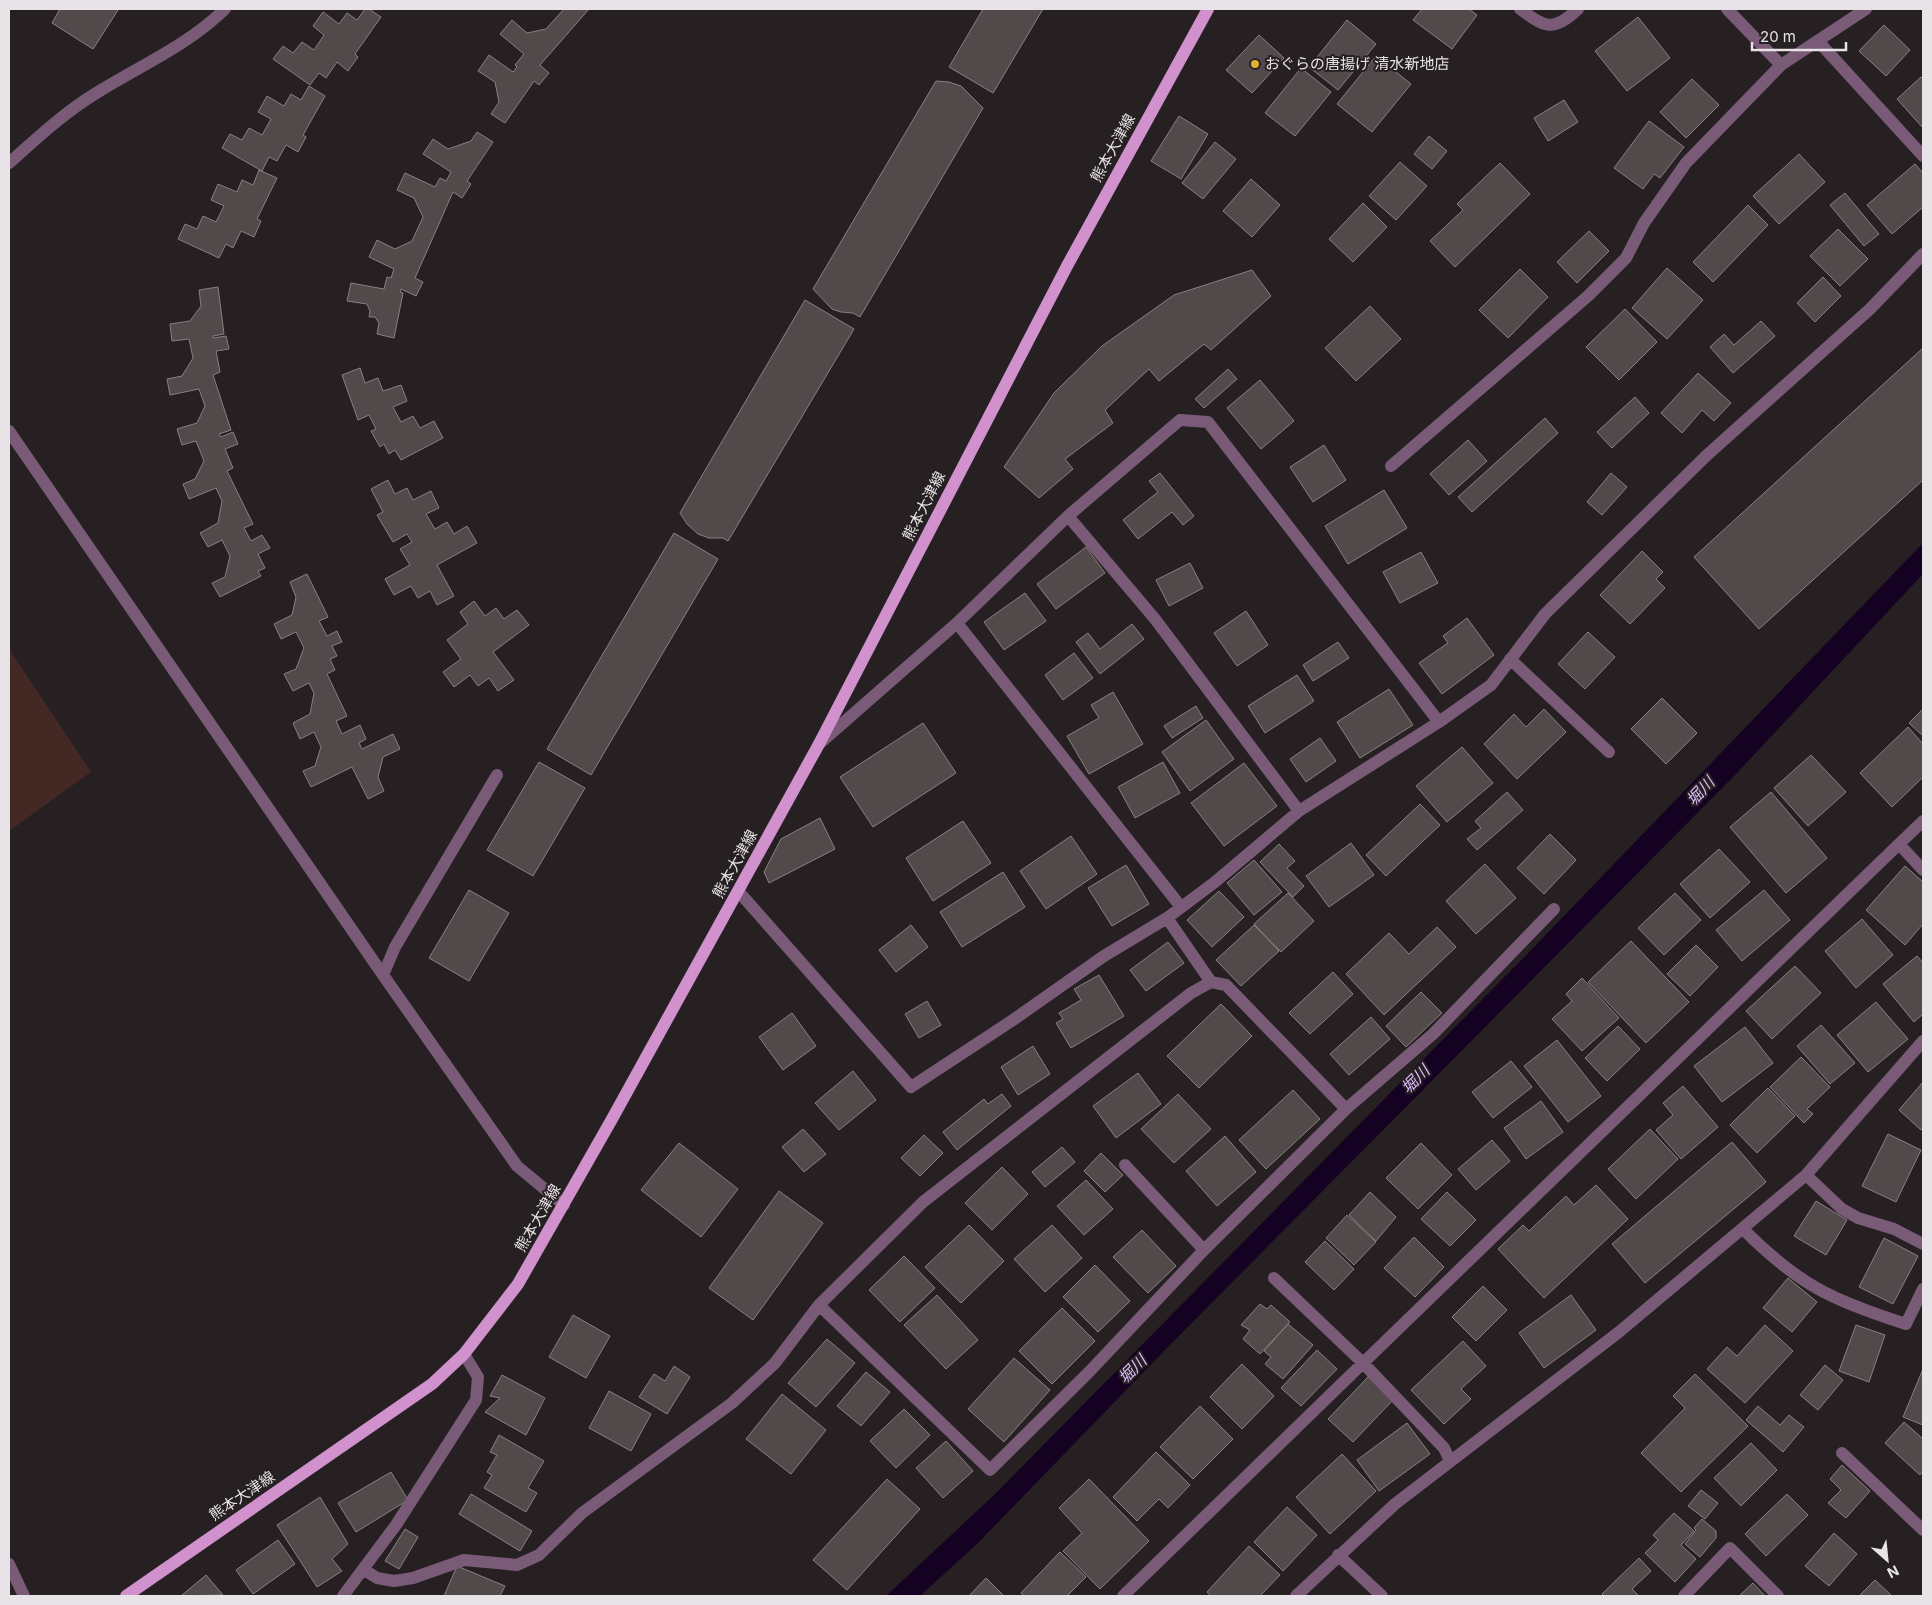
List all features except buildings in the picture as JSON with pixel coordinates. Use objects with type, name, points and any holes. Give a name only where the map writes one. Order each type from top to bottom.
[{"type":"main road","name":"熊本大津線","points":[[126,1596],[432,1384],[464,1354],[518,1284],[739,892],[819,744],[1067,266],[1208,9]]},
{"type":"street","points":[[9,163],[40,135],[96,93],[192,38],[225,9]]},
{"type":"street","points":[[1520,9],[1539,23],[1553,26],[1567,19],[1578,9]]},
{"type":"street","points":[[1727,9],[1781,65]]},
{"type":"street","points":[[1391,466],[1588,296],[1626,258],[1644,223],[1686,163],[1781,65],[1866,9]]},
{"type":"street","points":[[1818,41],[1923,156]]},
{"type":"street","points":[[739,892],[911,1087],[1013,1020],[1104,956],[1167,918],[1299,811],[1439,722],[1491,685],[1545,614],[1706,456],[1870,309],[1923,254]]},
{"type":"street","points":[[819,744],[957,623],[1068,516],[1180,420],[1208,422],[1439,722]]},
{"type":"street","points":[[9,431],[383,975],[517,1166],[564,1205]]},
{"type":"street","points":[[1068,516],[1155,619],[1299,811]]},
{"type":"street","points":[[957,623],[1181,907]]},
{"type":"street","points":[[1510,659],[1609,752]]},
{"type":"street","points":[[383,975],[395,947],[497,775]]},
{"type":"street","points":[[1123,1596],[1923,821]]},
{"type":"street","points":[[1899,844],[1923,870]]},
{"type":"street","points":[[819,1305],[990,1470],[1090,1371],[1204,1250],[1346,1109],[1433,1034],[1554,909]]},
{"type":"street","points":[[1167,918],[1211,982]]},
{"type":"street","points":[[363,1569],[377,1578],[394,1581],[414,1578],[464,1560],[517,1566],[539,1555],[582,1513],[732,1403],[774,1363],[819,1305],[924,1202],[1191,993],[1211,982],[1226,985],[1346,1109]]},
{"type":"street","points":[[1296,1596],[1395,1504],[1619,1332],[1806,1175],[1923,1040]]},
{"type":"street","points":[[1125,1165],[1204,1250]]},
{"type":"street","points":[[1806,1175],[1842,1209],[1858,1218],[1894,1229],[1923,1244]]},
{"type":"street","points":[[1743,1228],[1790,1273],[1817,1290],[1852,1307],[1906,1324],[1923,1289]]},
{"type":"street","points":[[1274,1278],[1363,1363],[1444,1448],[1450,1461]]},
{"type":"street","points":[[343,1596],[396,1526],[476,1400],[478,1377],[475,1368],[464,1354]]},
{"type":"street","points":[[1842,1453],[1923,1530]]},
{"type":"street","points":[[1684,1596],[1730,1548],[1778,1596]]},
{"type":"street","points":[[1338,1555],[1382,1596]]},
{"type":"street","points":[[9,1564],[24,1596]]},
{"type":"shaded area","points":[[9,649],[91,772],[9,831]]},
{"type":"water","name":"堀川","points":[[1923,543],[1923,574],[1736,774],[1165,1350],[977,1544],[920,1596],[886,1596],[993,1496],[1535,946]]},
{"type":"place","name":"おぐらの唐揚げ 清水新地店","points":[[1255,64]]}]
